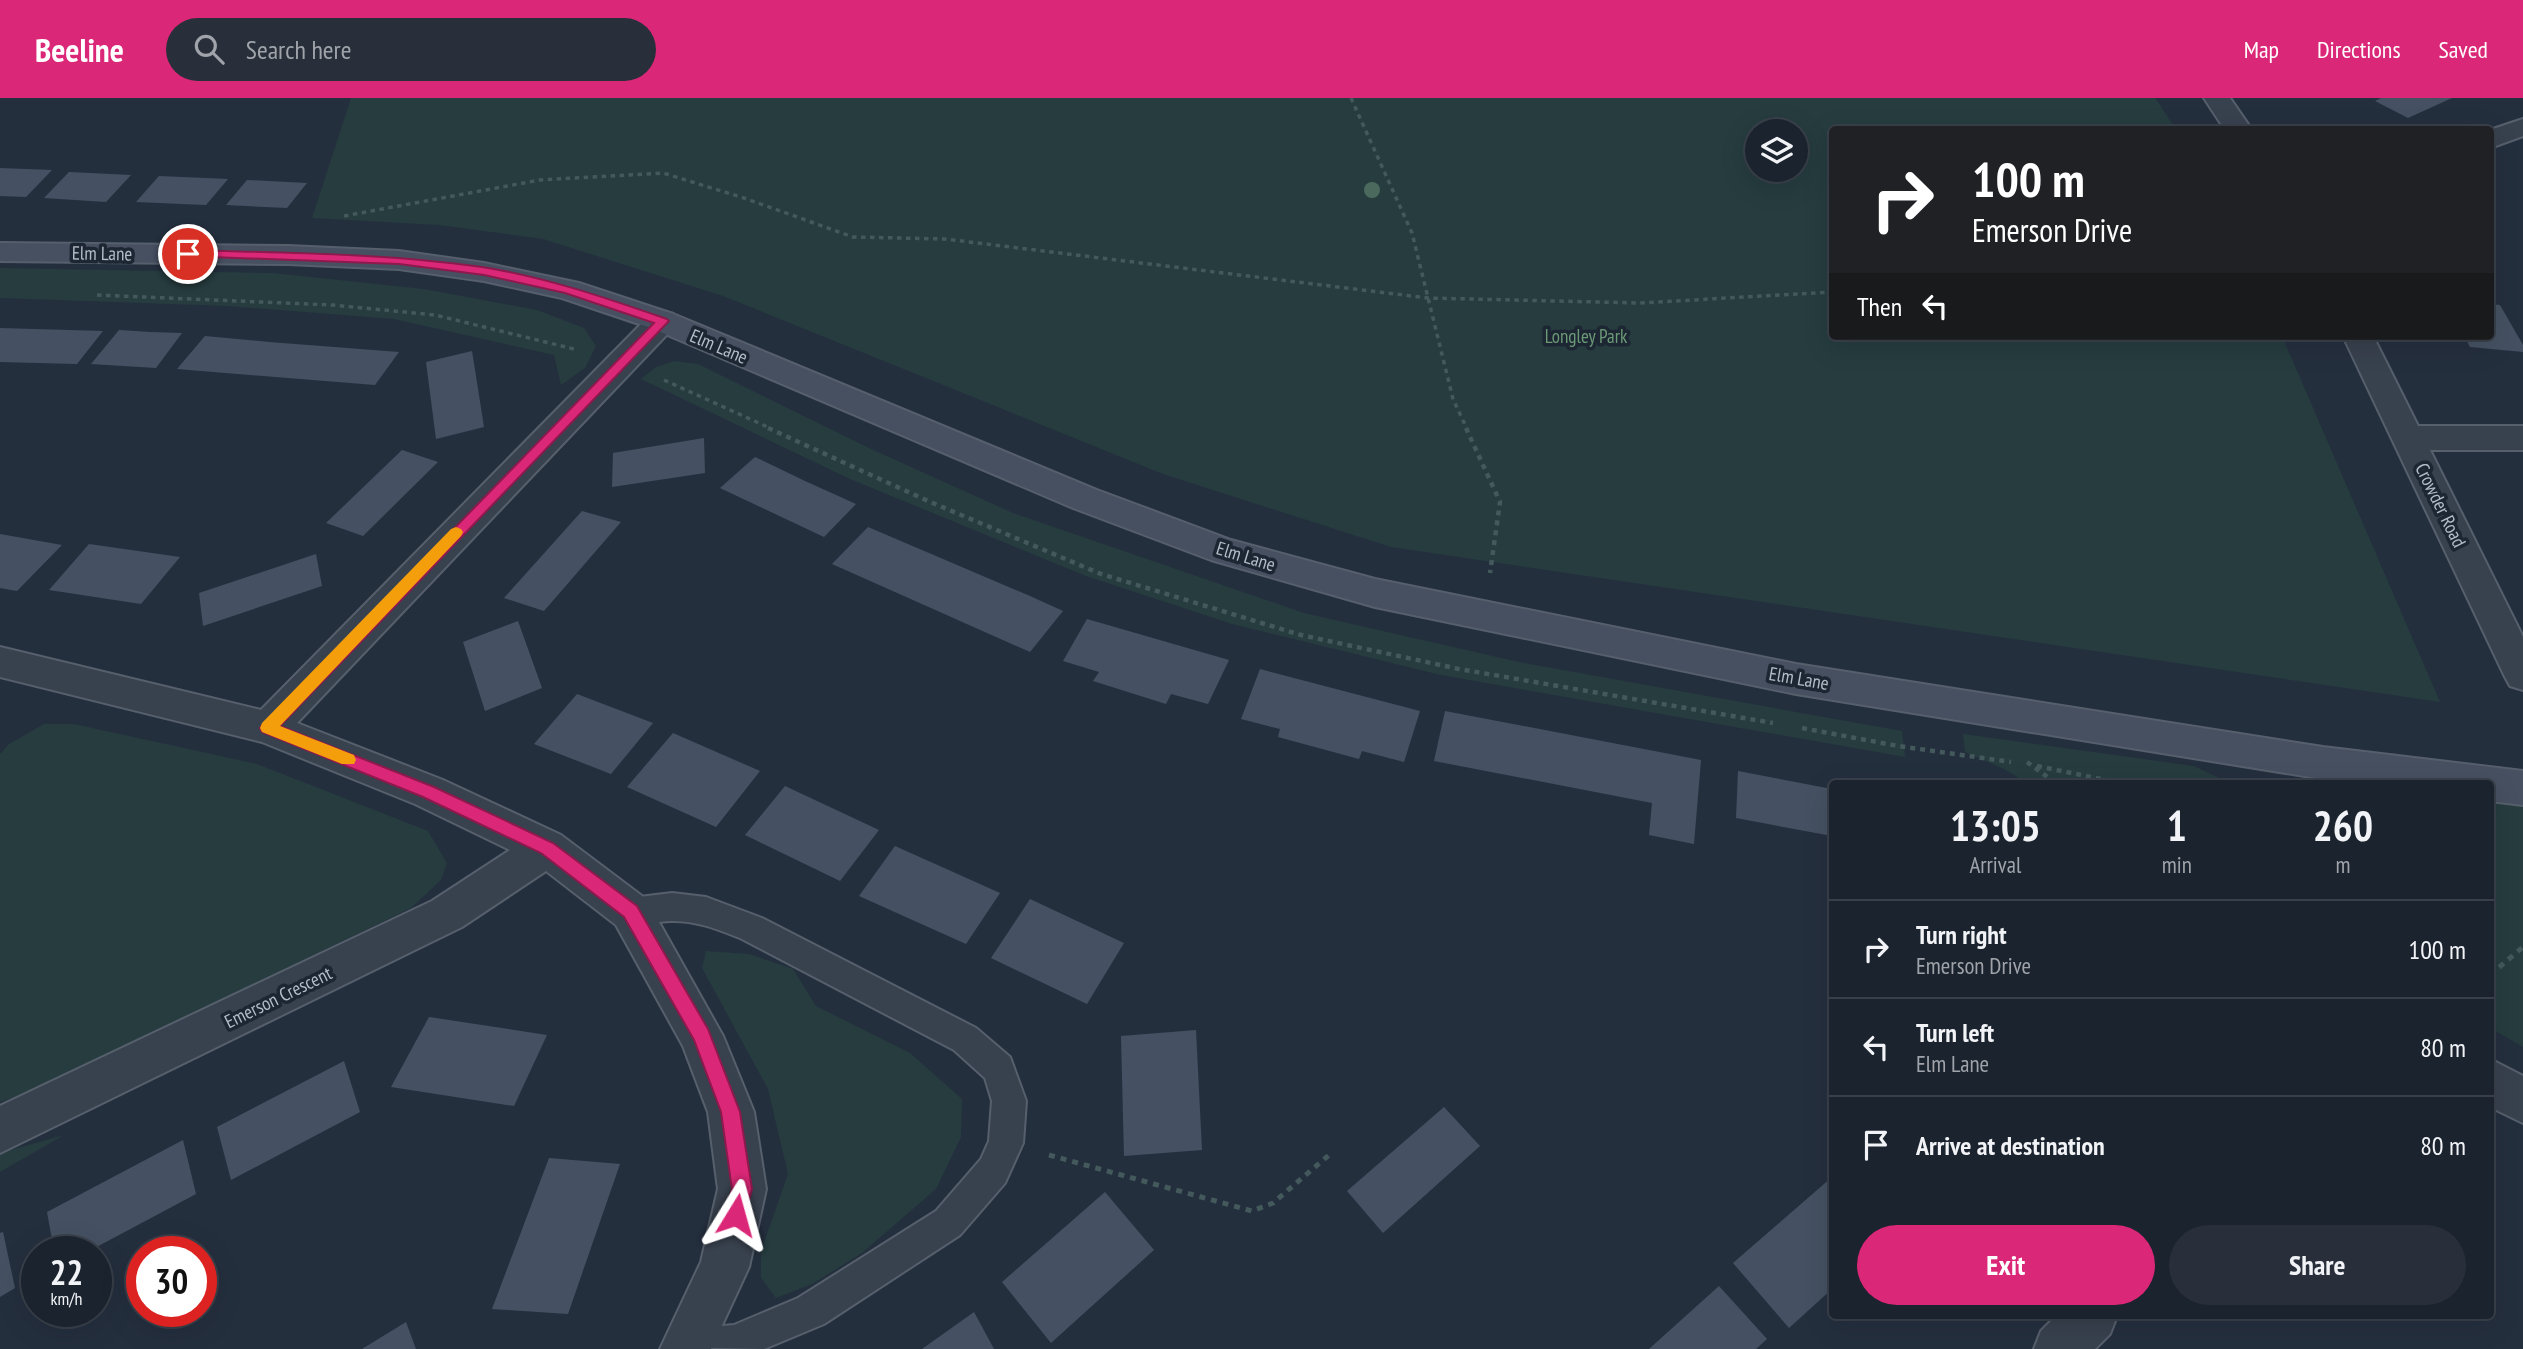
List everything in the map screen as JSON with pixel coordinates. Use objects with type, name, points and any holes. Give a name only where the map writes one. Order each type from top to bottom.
[{"type":"street","points":[[2217,98],[2236,126]]},
{"type":"street","points":[[2494,138],[2523,127]]},
{"type":"street","name":"Elm Lane","points":[[0,252],[288,255],[399,260],[484,272],[568,290],[663,321],[1072,494],[1223,551],[1375,593],[1796,679],[2326,774],[2410,780]]},
{"type":"street","points":[[268,728],[663,321]]},
{"type":"street","name":"Crowder Road","points":[[2360,340],[2523,675]]},
{"type":"street","points":[[2409,438],[2523,438]]},
{"type":"street","points":[[5,674],[268,728],[429,792],[547,848],[631,912],[701,1035],[731,1112],[742,1189],[724,1267],[685,1348]]},
{"type":"street","name":"Elm Lane","points":[[2494,786],[2523,788]]},
{"type":"street","name":"Emerson Crescent","points":[[0,1130],[10,1128],[447,914],[547,848]]},
{"type":"street","points":[[2494,1083],[2523,1101]]},
{"type":"street","points":[[2059,1349],[2089,1319]]},
{"type":"lane","points":[[631,912],[672,907],[706,911],[751,928],[965,1039],[998,1068],[1009,1101],[1006,1143],[993,1171],[948,1223],[811,1311],[734,1343],[685,1348]]},
{"type":"path","points":[[1351,98],[1412,233],[1452,399],[1500,502],[1483,616]]},
{"type":"path","points":[[288,255],[321,221],[540,180],[663,173],[744,198],[853,237],[946,239],[1428,299],[1640,303],[1829,292]]},
{"type":"path","points":[[2494,972],[2523,947]]},
{"type":"path","points":[[1006,1143],[1252,1211],[1273,1203],[1329,1155]]},
{"type":"green space","name":"Longley Park","points":[[351,98],[2155,98],[2174,126],[1829,126],[1829,340],[2284,340],[2440,702],[1391,547],[1163,474],[723,296],[543,239],[439,225],[312,218]]},
{"type":"green space","points":[[0,268],[273,273],[424,289],[537,310],[584,328],[596,346],[585,368],[561,385],[554,355],[394,319],[227,306],[0,298]]},
{"type":"green space","points":[[674,361],[698,364],[869,448],[1013,513],[1304,613],[1519,662],[1902,731],[1905,757],[1441,675],[1232,624],[1086,576],[850,479],[641,379],[656,367]]},
{"type":"green space","points":[[44,724],[74,724],[257,764],[428,831],[447,863],[441,880],[411,908],[31,1091],[0,1102],[0,754],[9,744]]},
{"type":"green space","points":[[1963,734],[2194,766],[2224,780],[2022,780],[1965,752]]},
{"type":"green space","points":[[2432,776],[2465,780],[2430,780]]},
{"type":"green space","points":[[2494,783],[2523,787],[2523,1047],[2494,1030]]},
{"type":"green space","points":[[706,951],[749,954],[793,969],[816,1006],[910,1053],[962,1099],[961,1137],[936,1189],[862,1253],[812,1284],[776,1298],[761,1278],[761,1251],[788,1174],[768,1089],[702,968]]},
{"type":"green space","points":[[64,1135],[0,1172],[0,1153]]},
{"type":"building","points":[[2381,98],[2452,98],[2408,118],[2375,101]]},
{"type":"building","points":[[0,168],[52,170],[26,197],[0,196]]},
{"type":"building","points":[[69,172],[131,175],[106,202],[44,198]]},
{"type":"building","points":[[159,176],[228,179],[206,205],[136,202]]},
{"type":"building","points":[[247,180],[307,183],[287,208],[226,205]]},
{"type":"building","points":[[2494,304],[2500,305],[2523,345],[2523,352],[2470,347],[2466,340],[2494,340]]},
{"type":"building","points":[[0,328],[103,331],[77,364],[0,362]]},
{"type":"building","points":[[119,330],[182,333],[156,368],[91,364]]},
{"type":"building","points":[[205,336],[399,352],[375,385],[177,369]]},
{"type":"building","points":[[472,351],[484,427],[436,439],[426,362]]},
{"type":"building","points":[[704,438],[705,473],[612,487],[613,453]]},
{"type":"building","points":[[402,450],[438,462],[363,536],[326,523]]},
{"type":"building","points":[[755,457],[856,504],[824,537],[720,488]]},
{"type":"building","points":[[582,511],[621,522],[544,611],[504,598]]},
{"type":"building","points":[[868,527],[1063,611],[1030,652],[832,564]]},
{"type":"building","points":[[0,534],[62,545],[17,591],[0,588]]},
{"type":"building","points":[[89,544],[180,557],[141,604],[49,590]]},
{"type":"building","points":[[316,554],[322,586],[203,626],[199,593]]},
{"type":"building","points":[[1087,619],[1229,660],[1208,704],[1171,694],[1166,704],[1093,681],[1099,672],[1063,661]]},
{"type":"building","points":[[518,621],[542,688],[485,711],[463,642]]},
{"type":"building","points":[[1260,669],[1420,711],[1404,762],[1362,751],[1359,759],[1278,737],[1280,729],[1241,719]]},
{"type":"building","points":[[577,694],[653,723],[611,774],[534,744]]},
{"type":"building","points":[[1445,711],[1701,760],[1694,844],[1649,835],[1652,803],[1434,761]]},
{"type":"building","points":[[673,733],[760,771],[716,827],[627,787]]},
{"type":"building","points":[[1738,771],[1829,788],[1829,835],[1736,818]]},
{"type":"building","points":[[785,786],[879,830],[840,881],[745,835]]},
{"type":"building","points":[[895,846],[1000,893],[966,944],[859,896]]},
{"type":"building","points":[[1030,899],[1124,943],[1087,1004],[991,958]]},
{"type":"building","points":[[429,1017],[547,1035],[514,1106],[391,1087]]},
{"type":"building","points":[[1196,1030],[1202,1150],[1124,1156],[1121,1036]]},
{"type":"building","points":[[344,1061],[360,1112],[231,1180],[217,1127]]},
{"type":"building","points":[[1444,1107],[1480,1146],[1383,1233],[1347,1191]]},
{"type":"building","points":[[183,1140],[196,1194],[112,1239],[112,1236],[51,1236],[47,1212]]},
{"type":"building","points":[[549,1158],[620,1164],[568,1314],[492,1309]]},
{"type":"building","points":[[1829,1180],[1829,1292],[1789,1328],[1733,1263]]},
{"type":"building","points":[[1105,1192],[1154,1250],[1051,1343],[1002,1282]]},
{"type":"building","points":[[3,1232],[15,1288],[0,1297],[0,1233]]},
{"type":"building","points":[[1719,1286],[1767,1339],[1756,1349],[1649,1349]]},
{"type":"building","points":[[974,1312],[994,1349],[922,1349]]},
{"type":"building","points":[[406,1322],[416,1349],[362,1349]]},
{"type":"slow traffic","points":[[348,760],[268,728],[456,532]]},
{"type":"route","points":[[188,254],[399,260],[484,272],[568,290],[663,321],[622,360],[268,728],[429,792],[547,848],[631,912],[701,1035],[731,1112],[742,1189],[736,1215]]}]
